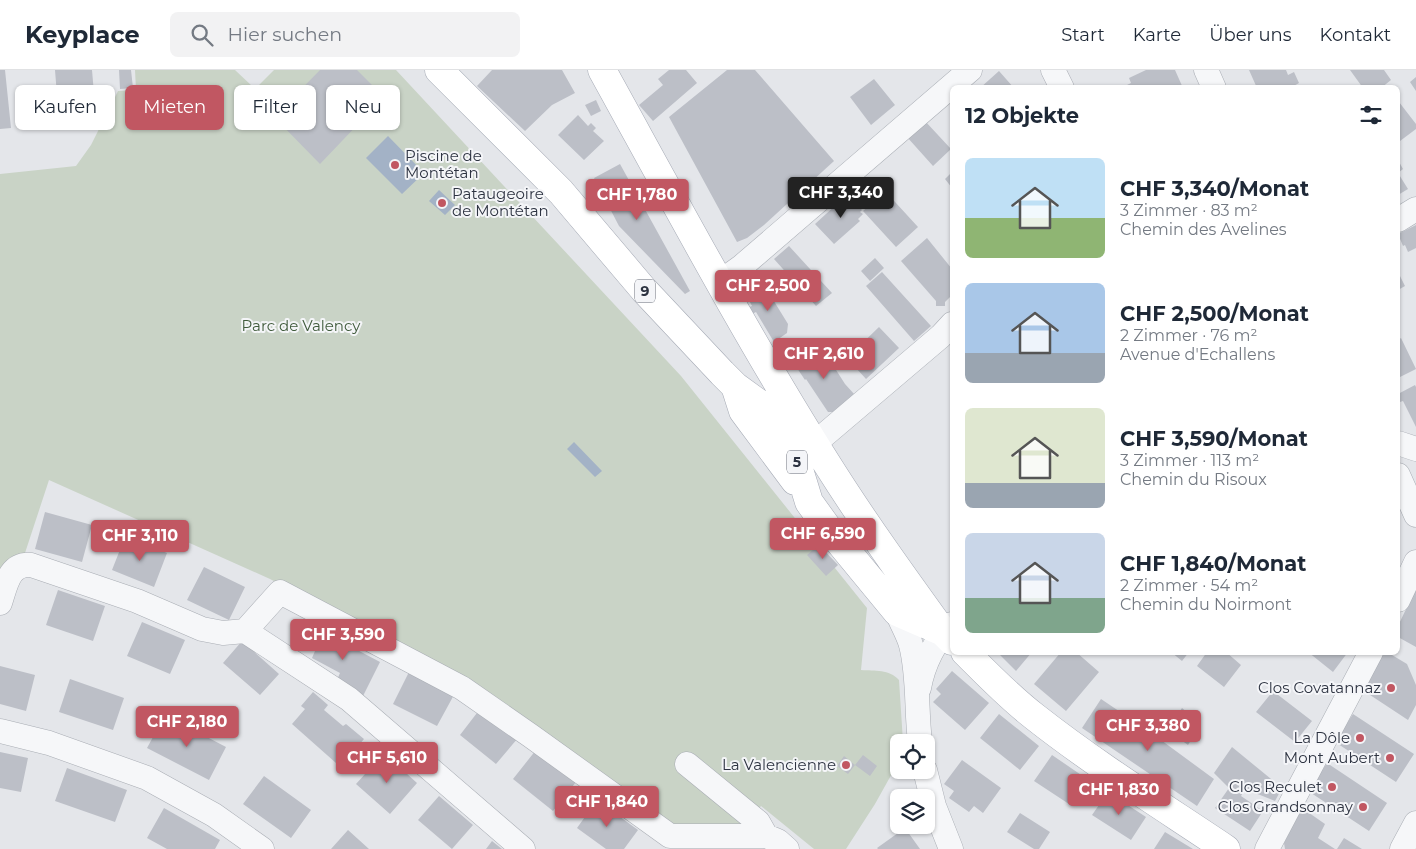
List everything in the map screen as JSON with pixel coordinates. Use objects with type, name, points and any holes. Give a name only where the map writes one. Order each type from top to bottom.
[{"type":"main road","name":"9","points":[[439,70],[561,192],[644,290],[735,386],[814,443],[889,557],[949,632]]},
{"type":"main road","name":"5","points":[[602,70],[762,357],[814,443]]},
{"type":"main road","name":"5","points":[[762,357],[785,423],[809,502]]},
{"type":"main road","name":"9","points":[[735,386],[743,411],[809,502],[897,612],[949,632]]},
{"type":"main road","points":[[968,655],[1034,717],[1111,772],[1226,849]]},
{"type":"street","points":[[952,85],[970,70]]},
{"type":"street","points":[[1053,70],[1060,85]]},
{"type":"street","points":[[1206,70],[1213,85]]},
{"type":"street","points":[[720,282],[950,87]]},
{"type":"street","points":[[1400,219],[1416,209]]},
{"type":"street","points":[[814,443],[941,336],[950,326]]},
{"type":"street","points":[[1400,444],[1416,449]]},
{"type":"street","points":[[1400,480],[1416,515]]},
{"type":"street","points":[[1400,596],[1416,562]]},
{"type":"street","points":[[0,603],[11,573],[20,566],[31,565],[137,601],[202,629],[223,633],[245,631],[349,699],[523,849]]},
{"type":"street","points":[[245,631],[280,592],[462,688],[670,836],[778,841],[787,849]]},
{"type":"street","points":[[897,612],[911,644],[919,734]]},
{"type":"street","points":[[917,701],[925,669],[949,632]]},
{"type":"street","points":[[1267,849],[1369,655]]},
{"type":"street","points":[[0,731],[49,743],[147,778],[214,815],[262,849]]},
{"type":"street","points":[[687,764],[758,822],[749,840]]},
{"type":"street","points":[[927,779],[934,806],[951,849]]},
{"type":"street","points":[[1402,849],[1416,823]]},
{"type":"green space","name":"Parc de Valency","points":[[135,70],[235,70],[251,85],[234,85],[234,130],[316,130],[316,85],[259,85],[274,70],[396,70],[681,376],[867,608],[861,670],[886,672],[899,680],[902,734],[890,734],[890,777],[846,849],[814,849],[761,806],[746,825],[678,825],[661,820],[465,680],[270,579],[49,480],[25,553],[0,570],[0,174],[76,166],[91,145],[98,130],[115,130],[115,97],[118,91],[125,91],[125,130],[224,130],[224,85],[136,85]]},
{"type":"water","name":"Piscine de Montétan","points":[[388,136],[424,173],[402,194],[366,158]]},
{"type":"water","name":"Pataugeoire de Montétan","points":[[439,190],[455,205],[445,215],[429,201]]},
{"type":"water","points":[[574,442],[602,471],[595,477],[567,449]]},
{"type":"building","points":[[0,70],[5,70],[11,128],[0,129]]},
{"type":"building","points":[[55,70],[92,70],[93,85],[56,85]]},
{"type":"building","points":[[119,70],[131,70],[133,85],[125,85],[125,89],[120,89]]},
{"type":"building","points":[[320,70],[357,70],[372,85],[326,85],[326,130],[352,130],[320,164],[287,130],[316,130],[316,85],[305,85]]},
{"type":"building","points":[[492,70],[562,70],[575,93],[552,105],[525,131],[477,86]]},
{"type":"building","points":[[669,70],[686,70],[697,83],[653,121],[639,105],[663,85],[658,79]]},
{"type":"building","points":[[727,70],[755,70],[834,161],[764,225],[747,238],[737,242],[669,117]]},
{"type":"building","points":[[1146,70],[1175,70],[1182,85],[1127,85],[1131,83],[1129,78]]},
{"type":"building","points":[[1249,70],[1286,70],[1288,75],[1294,72],[1299,83],[1295,85],[1256,85]]},
{"type":"building","points":[[1350,70],[1384,70],[1391,80],[1385,85],[1361,85]]},
{"type":"building","points":[[999,71],[1011,85],[983,85]]},
{"type":"building","points":[[1416,77],[1416,91],[1410,82]]},
{"type":"building","points":[[874,79],[895,105],[871,125],[850,97]]},
{"type":"building","points":[[596,100],[601,111],[591,116],[585,105]]},
{"type":"building","points":[[1400,103],[1416,124],[1416,129],[1400,141]]},
{"type":"building","points":[[578,115],[588,126],[591,123],[596,128],[593,131],[604,141],[584,160],[558,135]]},
{"type":"building","points":[[925,121],[950,150],[933,166],[907,137]]},
{"type":"building","points":[[620,164],[690,291],[685,294],[619,226],[594,178]]},
{"type":"building","points":[[950,174],[950,185],[945,179]]},
{"type":"building","points":[[1400,176],[1408,189],[1400,194]]},
{"type":"building","points":[[885,191],[918,227],[896,247],[863,211]]},
{"type":"building","points":[[849,193],[859,203],[857,205],[863,214],[858,219],[860,221],[834,244],[815,224]]},
{"type":"building","points":[[1416,225],[1416,248],[1408,252],[1405,245],[1403,246],[1400,233]]},
{"type":"building","points":[[927,238],[950,267],[950,297],[945,302],[945,306],[936,306],[936,301],[901,261]]},
{"type":"building","points":[[789,246],[832,293],[816,306],[774,259]]},
{"type":"building","points":[[875,258],[884,268],[870,281],[861,271]]},
{"type":"building","points":[[882,272],[931,326],[914,341],[866,286]]},
{"type":"building","points":[[1400,276],[1405,286],[1400,289]]},
{"type":"building","points":[[760,283],[764,285],[788,324],[787,333],[774,342],[756,312],[752,314],[749,307],[752,306],[747,296],[756,291],[756,286]]},
{"type":"building","points":[[879,327],[899,348],[866,379],[847,358]]},
{"type":"building","points":[[1400,339],[1416,369],[1400,377]]},
{"type":"building","points":[[817,346],[829,364],[831,362],[845,384],[855,395],[836,412],[828,412],[793,362]]},
{"type":"building","points":[[1415,385],[1416,387],[1416,427],[1403,401],[1400,402],[1400,393]]},
{"type":"building","points":[[45,512],[92,525],[82,562],[35,549]]},
{"type":"building","points":[[125,537],[167,553],[154,587],[112,570]]},
{"type":"building","points":[[819,545],[838,565],[826,576],[807,555]]},
{"type":"building","points":[[204,567],[245,587],[229,620],[187,600]]},
{"type":"building","points":[[1416,588],[1416,647],[1400,638],[1400,622]]},
{"type":"building","points":[[58,590],[105,606],[93,641],[46,625]]},
{"type":"building","points":[[142,622],[185,640],[170,674],[127,656]]},
{"type":"building","points":[[314,627],[380,662],[363,696],[336,682],[340,673],[312,658],[315,651],[304,646]]},
{"type":"building","points":[[242,641],[279,674],[260,695],[223,663]]},
{"type":"building","points":[[1000,655],[1029,655],[1016,671]]},
{"type":"building","points":[[1058,655],[1079,655],[1099,672],[1066,711],[1034,684]]},
{"type":"building","points":[[1175,655],[1187,655],[1182,661]]},
{"type":"building","points":[[1205,655],[1229,655],[1241,665],[1224,687],[1197,666]]},
{"type":"building","points":[[1312,655],[1346,655],[1333,672]]},
{"type":"building","name":"Clos Covatannaz","points":[[1382,655],[1392,655],[1407,664],[1416,685],[1416,705],[1408,720],[1364,691]]},
{"type":"building","points":[[0,666],[35,675],[26,711],[0,704]]},
{"type":"building","points":[[410,670],[455,693],[437,726],[393,704]]},
{"type":"building","points":[[952,671],[989,703],[965,730],[933,702],[941,694],[936,689]]},
{"type":"building","points":[[70,679],[124,698],[113,730],[59,712]]},
{"type":"building","points":[[1273,691],[1312,721],[1295,742],[1256,712]]},
{"type":"building","points":[[313,692],[328,705],[324,710],[343,726],[346,724],[364,739],[353,752],[349,748],[336,763],[292,724],[305,709],[301,706]]},
{"type":"building","points":[[1101,699],[1214,779],[1197,806],[1082,728]]},
{"type":"building","points":[[1182,708],[1201,724],[1188,745],[1177,737],[1183,727],[1174,720]]},
{"type":"building","points":[[480,709],[518,738],[496,764],[460,735]]},
{"type":"building","points":[[999,714],[1039,746],[1020,770],[980,738]]},
{"type":"building","points":[[1353,714],[1414,754],[1396,782],[1335,742]]},
{"type":"building","points":[[165,715],[226,747],[209,780],[147,748]]},
{"type":"building","points":[[1232,747],[1282,788],[1275,801],[1245,789],[1241,796],[1263,811],[1250,831],[1215,808],[1229,788],[1214,773]]},
{"type":"building","points":[[536,750],[576,782],[553,811],[513,779]]},
{"type":"building","points":[[0,752],[28,758],[21,792],[0,788]]},
{"type":"building","points":[[384,753],[417,783],[390,814],[356,784]]},
{"type":"building","points":[[863,755],[877,766],[870,776],[855,765]]},
{"type":"building","points":[[1052,755],[1090,781],[1072,806],[1034,781]]},
{"type":"building","name":"La Valencienne","points":[[844,756],[855,765],[848,774],[837,766]]},
{"type":"building","points":[[962,760],[1001,788],[983,813],[974,806],[969,812],[949,798],[954,791],[944,784]]},
{"type":"building","points":[[1327,763],[1387,803],[1369,831],[1308,791]]},
{"type":"building","points":[[67,768],[127,790],[115,822],[55,801]]},
{"type":"building","points":[[264,776],[311,810],[291,838],[243,804]]},
{"type":"building","points":[[1108,792],[1146,817],[1131,840],[1092,815]]},
{"type":"building","points":[[439,796],[473,825],[452,849],[418,820]]},
{"type":"building","points":[[597,800],[638,830],[624,849],[606,849],[577,828]]},
{"type":"building","points":[[164,808],[220,840],[215,849],[167,849],[147,838]]},
{"type":"building","points":[[1302,808],[1325,824],[1318,838],[1335,849],[1285,849],[1284,843]]},
{"type":"building","points":[[1020,813],[1050,832],[1039,849],[1034,849],[1007,832]]},
{"type":"building","points":[[348,830],[369,849],[331,849]]},
{"type":"building","points":[[1165,832],[1193,849],[1154,849]]},
{"type":"building","points":[[897,834],[909,834],[920,849],[878,849]]},
{"type":"building","points":[[1344,838],[1362,849],[1337,849]]},
{"type":"building","points":[[492,841],[502,849],[486,849]]},
{"type":"place","name":"Piscine de Montétan","points":[[395,165]]},
{"type":"place","name":"Pataugeoire de Montétan","points":[[442,203]]},
{"type":"place","name":"Clos Covatannaz","points":[[1391,688]]},
{"type":"place","name":"La Dôle","points":[[1360,738]]},
{"type":"place","name":"Mont Aubert","points":[[1390,758]]},
{"type":"place","name":"La Valencienne","points":[[846,765]]},
{"type":"place","name":"Clos Reculet","points":[[1332,787]]},
{"type":"place","name":"Clos Grandsonnay","points":[[1363,807]]}]
